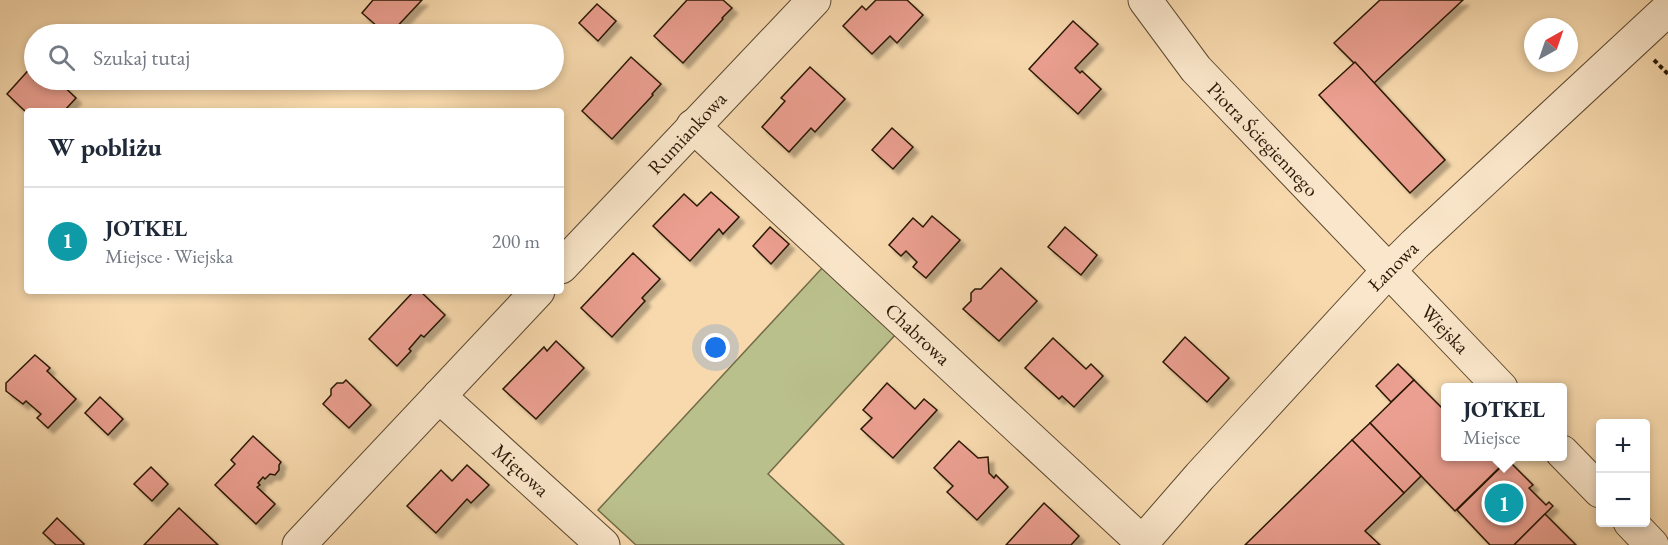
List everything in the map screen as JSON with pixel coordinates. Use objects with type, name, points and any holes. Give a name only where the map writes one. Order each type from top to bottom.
[{"type":"street","name":"Rumiankowa","points":[[564,264],[814,0]]},
{"type":"street","name":"Piotra Ściegiennego","points":[[1145,0],[1196,69],[1389,270]]},
{"type":"street","name":"Łanowa","points":[[1141,544],[1200,476],[1389,270],[1668,9]]},
{"type":"street","name":"Chabrowa","points":[[693,126],[1141,544]]},
{"type":"street","name":"Wiejska","points":[[1389,270],[1497,383]]},
{"type":"street","points":[[299,545],[535,294]]},
{"type":"street","name":"Miętowa","points":[[439,396],[603,545]]},
{"type":"street","points":[[1567,456],[1596,487]]},
{"type":"street","points":[[1635,527],[1652,545]]},
{"type":"green space","points":[[823,267],[896,334],[768,474],[844,545],[636,545],[598,510]]},
{"type":"building","points":[[373,0],[422,0],[399,24],[375,24],[362,13]]},
{"type":"building","points":[[687,0],[723,0],[732,8],[683,63],[654,36]]},
{"type":"building","points":[[876,0],[907,0],[923,15],[897,43],[890,36],[872,54],[843,26],[862,6],[866,10]]},
{"type":"building","points":[[1380,0],[1463,0],[1374,83],[1334,43]]},
{"type":"building","points":[[597,4],[616,21],[598,41],[579,23]]},
{"type":"building","points":[[1073,21],[1098,44],[1075,68],[1080,73],[1082,71],[1101,89],[1078,114],[1029,69]]},
{"type":"building","points":[[631,57],[661,84],[612,139],[582,111]]},
{"type":"building","points":[[1355,62],[1445,160],[1410,193],[1319,95]]},
{"type":"building","points":[[810,67],[845,99],[815,132],[811,128],[789,152],[762,127],[785,101],[781,98]]},
{"type":"building","points":[[24,75],[24,90],[68,90],[76,98],[67,108],[24,108],[24,110],[7,94]]},
{"type":"building","points":[[892,128],[913,147],[893,169],[872,150]]},
{"type":"building","points":[[711,192],[739,217],[723,234],[719,229],[690,261],[653,226],[684,194],[697,206]]},
{"type":"building","points":[[932,216],[960,240],[926,278],[913,267],[917,262],[906,251],[901,256],[889,245],[913,218],[923,227]]},
{"type":"building","points":[[770,227],[789,244],[771,264],[753,246]]},
{"type":"building","points":[[1065,227],[1097,255],[1081,275],[1048,247]]},
{"type":"building","points":[[633,253],[660,279],[642,298],[645,301],[612,337],[581,308]]},
{"type":"building","points":[[1001,268],[1037,301],[999,341],[963,309],[971,301],[971,293],[975,289],[981,289]]},
{"type":"building","points":[[411,294],[423,294],[445,315],[424,337],[421,335],[409,349],[411,351],[397,366],[369,339]]},
{"type":"building","points":[[1185,337],[1229,378],[1207,402],[1163,362]]},
{"type":"building","points":[[1053,338],[1086,369],[1091,364],[1103,376],[1074,407],[1062,396],[1059,399],[1025,368]]},
{"type":"building","points":[[556,341],[584,368],[536,419],[503,389],[544,347],[547,351]]},
{"type":"building","points":[[35,355],[50,368],[47,371],[76,399],[48,428],[37,418],[41,414],[26,401],[23,404],[6,391],[6,383]]},
{"type":"building","points":[[1398,364],[1414,380],[1391,402],[1376,386]]},
{"type":"building","points":[[346,380],[371,405],[349,428],[323,404],[331,395],[331,389],[337,383],[343,383]]},
{"type":"building","points":[[1414,380],[1441,407],[1441,461],[1494,461],[1500,467],[1455,511],[1370,423]]},
{"type":"building","points":[[887,383],[915,409],[924,399],[937,410],[893,458],[861,429],[872,418],[863,410]]},
{"type":"building","points":[[100,397],[123,419],[108,435],[85,413]]},
{"type":"building","points":[[1370,423],[1421,476],[1404,493],[1352,440]]},
{"type":"building","points":[[253,436],[281,462],[275,475],[270,474],[265,479],[263,477],[258,483],[260,485],[257,487],[275,504],[256,524],[215,485],[235,464],[231,460]]},
{"type":"building","points":[[1352,440],[1404,493],[1365,531],[1380,545],[1245,545]]},
{"type":"building","points":[[959,441],[978,458],[988,457],[989,473],[994,478],[996,475],[1008,487],[977,520],[947,492],[953,486],[934,468]]},
{"type":"building","points":[[1507,461],[1533,485],[1529,488],[1546,505],[1549,502],[1553,506],[1514,545],[1490,545],[1457,510]]},
{"type":"building","points":[[467,465],[489,485],[471,503],[467,499],[436,533],[407,506],[441,470],[452,481]]},
{"type":"building","points":[[151,467],[168,484],[152,501],[134,484]]},
{"type":"building","points":[[1044,503],[1079,536],[1071,545],[1006,545]]},
{"type":"building","points":[[179,508],[218,545],[144,545]]},
{"type":"building","points":[[1545,514],[1576,545],[1514,545]]},
{"type":"building","points":[[57,518],[83,545],[56,545],[43,533]]},
{"type":"place","name":"JOTKEL","points":[[1504,503]]}]
